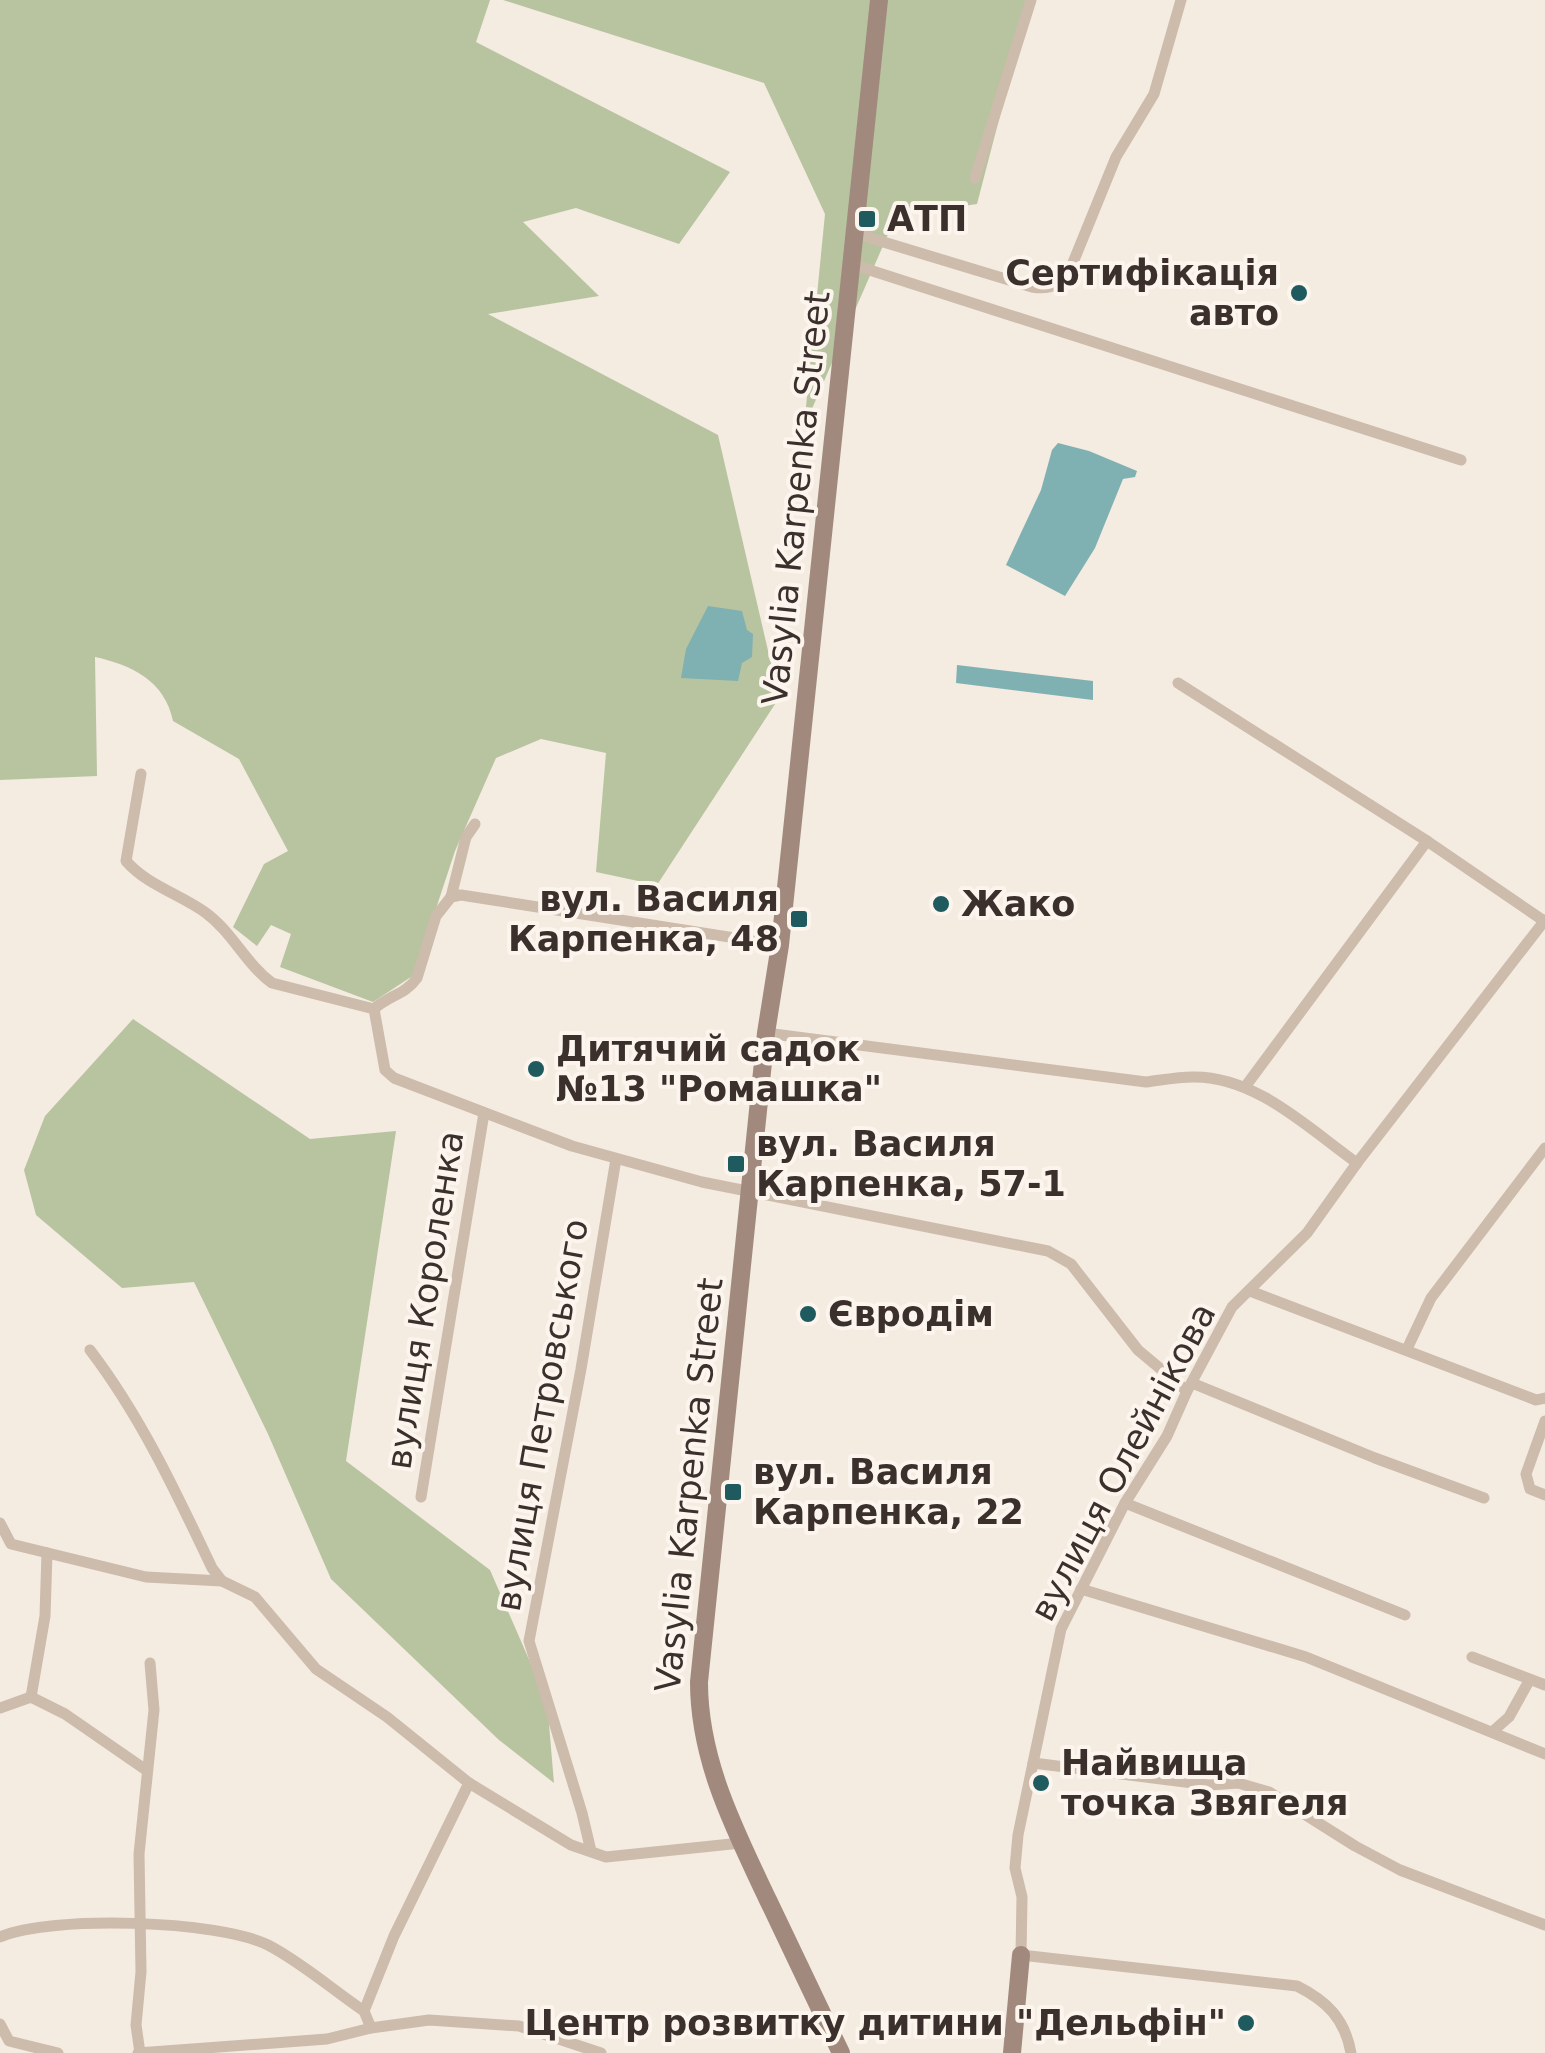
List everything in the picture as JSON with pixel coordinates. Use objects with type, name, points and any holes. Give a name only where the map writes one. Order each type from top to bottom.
[{"type":"street","points":[[854,265],[879,0]]},
{"type":"street","points":[[975,178],[1031,0]]},
{"type":"street","points":[[856,234],[1041,288],[1056,285],[1066,277],[1116,157],[1154,94],[1182,0]]},
{"type":"street","name":"Vasylia Karpenka Street","points":[[841,2053],[741,1843],[710,1767],[699,1713],[699,1682],[766,1033],[780,945],[854,265],[1461,460]]},
{"type":"street","points":[[1178,684],[1428,841],[1545,920]]},
{"type":"street","points":[[141,774],[126,861],[138,874],[208,914],[259,973],[272,982],[374,1009]]},
{"type":"street","points":[[374,1009],[386,997],[411,987],[436,916],[451,898],[466,837],[474,824]]},
{"type":"street","points":[[1245,1087],[1428,841]]},
{"type":"street","points":[[451,898],[461,894],[780,945]]},
{"type":"street","name":"вулиця Олейнікова","points":[[1021,1955],[1022,1897],[1016,1852],[1061,1629],[1125,1503],[1168,1436],[1232,1307],[1307,1234],[1357,1163],[1545,920]]},
{"type":"street","points":[[374,1009],[385,1070],[394,1078],[616,1159],[751,1193],[1048,1251],[1071,1264],[1138,1350],[1189,1387],[1484,1498]]},
{"type":"street","points":[[766,1033],[1146,1082],[1196,1076],[1245,1087],[1357,1163]]},
{"type":"street","name":"вулиця Короленка","points":[[420,1497],[484,1112]]},
{"type":"street","points":[[1407,1349],[1430,1298],[1545,1148]]},
{"type":"street","name":"вулиця Петровського","points":[[591,1852],[528,1641],[581,1369],[616,1159]]},
{"type":"street","points":[[1250,1290],[1536,1400],[1545,1398]]},
{"type":"street","points":[[90,1350],[124,1394],[212,1568],[222,1581],[263,1604],[276,1625],[316,1669],[387,1717],[468,1783],[571,1845],[606,1856],[741,1843]]},
{"type":"street","points":[[1545,1420],[1526,1474],[1530,1489],[1545,1495]]},
{"type":"street","points":[[1125,1503],[1406,1615]]},
{"type":"street","points":[[0,1523],[11,1544],[146,1577],[222,1581]]},
{"type":"street","points":[[31,1697],[45,1616],[47,1552]]},
{"type":"street","points":[[1081,1590],[1306,1657],[1545,1754]]},
{"type":"street","points":[[1472,1657],[1545,1685]]},
{"type":"street","points":[[150,1663],[154,1710],[138,1854],[139,2053],[326,2039],[429,2020],[519,2026],[601,2053]]},
{"type":"street","points":[[1492,1732],[1509,1717],[1529,1681]]},
{"type":"street","points":[[0,1708],[31,1697],[65,1714],[146,1770]]},
{"type":"street","points":[[1033,1763],[1254,1787],[1270,1792],[1400,1870],[1545,1925]]},
{"type":"street","points":[[364,2011],[394,1936],[468,1783]]},
{"type":"street","points":[[0,1937],[52,1925],[140,1923],[177,1926],[266,1944],[364,2011],[371,2028]]},
{"type":"street","points":[[1012,2053],[1021,1955],[1297,1986],[1321,1998],[1339,2018],[1348,2034],[1351,2053]]},
{"type":"street","points":[[0,2024],[9,2041],[58,2053]]},
{"type":"green space","points":[[0,0],[490,0],[476,42],[730,172],[679,244],[576,208],[523,222],[599,296],[488,314],[718,435],[779,698],[657,885],[596,872],[606,753],[541,739],[496,758],[455,851],[414,975],[373,1002],[280,967],[291,934],[271,925],[257,946],[233,927],[264,864],[288,851],[239,759],[173,721],[163,695],[134,670],[95,657],[97,776],[0,780]]},
{"type":"green space","points":[[503,0],[1030,0],[977,204],[896,216],[804,427],[825,214],[764,83]]},
{"type":"green space","points":[[133,1019],[310,1139],[396,1131],[346,1461],[490,1570],[547,1701],[554,1783],[499,1740],[331,1579],[268,1434],[194,1282],[122,1288],[36,1215],[24,1170],[45,1116]]},
{"type":"water","points":[[1058,443],[1137,471],[1135,477],[1123,479],[1095,548],[1065,596],[1006,565]]},
{"type":"water","points":[[708,606],[742,611],[747,630],[753,634],[752,657],[742,663],[738,681],[681,678],[686,649]]},
{"type":"water","points":[[957,665],[1093,681],[1093,700],[956,683]]},
{"type":"place","name":"АТП","points":[[867,219]]},
{"type":"place","name":"Сертифікація авто","points":[[1299,293]]},
{"type":"place","name":"Жако","points":[[941,904]]},
{"type":"place","name":"вул. Василя Карпенка, 48","points":[[799,919]]},
{"type":"place","name":"Дитячий садок №13 \"Ромашка\"","points":[[536,1069]]},
{"type":"place","name":"вул. Василя Карпенка, 57-1","points":[[736,1164]]},
{"type":"place","name":"Євродім","points":[[808,1314]]},
{"type":"place","name":"вул. Василя Карпенка, 22","points":[[733,1492]]},
{"type":"place","name":"Найвища точка Звягеля","points":[[1041,1783]]},
{"type":"place","name":"Центр розвитку дитини \"Дельфін\"","points":[[1246,2023]]}]
